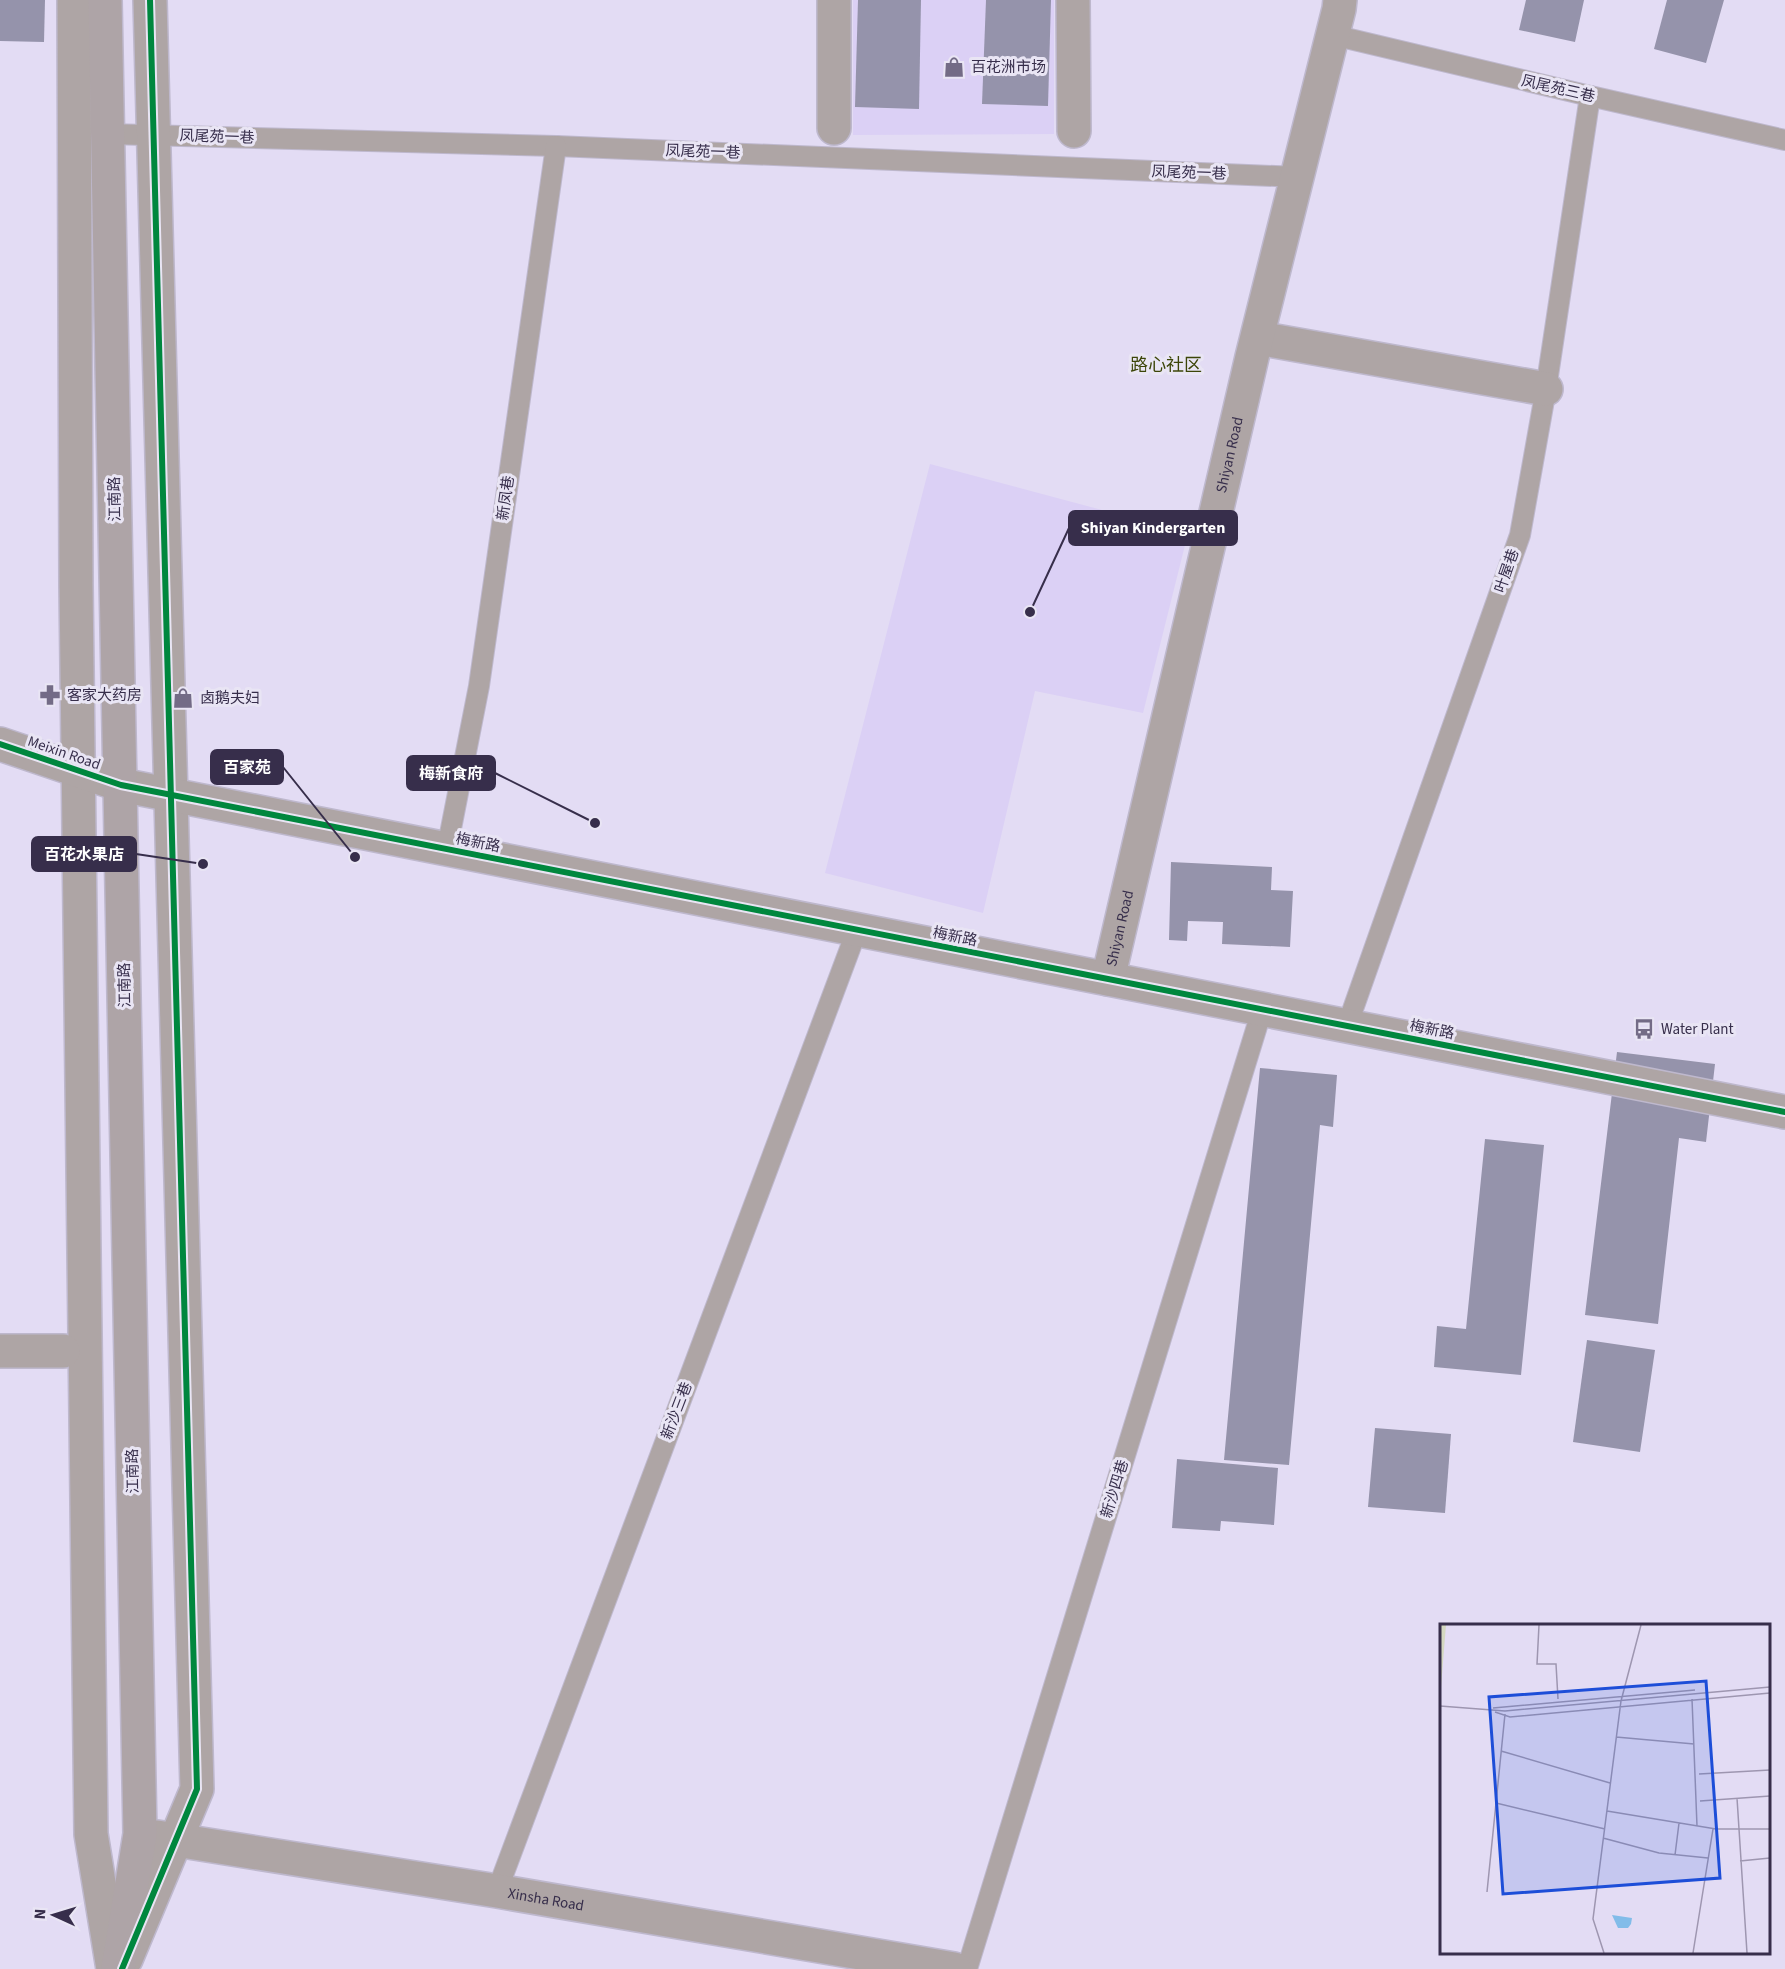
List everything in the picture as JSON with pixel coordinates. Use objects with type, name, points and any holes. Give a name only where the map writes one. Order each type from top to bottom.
[{"type":"main road","name":"江南路","points":[[105,0],[140,1834],[120,1969]]},
{"type":"street","points":[[74,0],[76,585],[91,1834],[113,1969]]},
{"type":"street","points":[[120,1969],[197,1789],[150,0]]},
{"type":"street","points":[[834,0],[834,128]]},
{"type":"street","points":[[1072,0],[1074,131]]},
{"type":"street","name":"Shiyan Road","points":[[1108,979],[1258,338],[1340,0]]},
{"type":"street","points":[[1258,338],[1546,389]]},
{"type":"street","name":"Meixin Road","points":[[0,744],[121,785]]},
{"type":"street","name":"梅新路","points":[[121,785],[1785,1112]]},
{"type":"street","points":[[0,1351],[63,1351]]},
{"type":"street","name":"Xinsha Road","points":[[140,1834],[954,1969]]},
{"type":"lane","name":"凤尾苑三巷","points":[[1333,35],[1785,140]]},
{"type":"lane","name":"叶屋巷","points":[[1347,1026],[1520,535],[1546,389],[1590,96]]},
{"type":"lane","name":"凤尾苑一巷","points":[[108,134],[556,146],[1298,177]]},
{"type":"lane","name":"新凤巷","points":[[447,849],[479,686],[556,146]]},
{"type":"lane","name":"新沙三巷","points":[[497,1892],[857,930]]},
{"type":"lane","name":"新沙四巷","points":[[967,1969],[1263,1010]]},
{"type":"shaded area","name":"百花洲市场","points":[[853,0],[1054,0],[1054,134],[853,135]]},
{"type":"shaded area","points":[[930,464],[1188,533],[1143,713],[1035,691],[983,913],[825,873]]},
{"type":"building","points":[[0,0],[45,0],[44,42],[0,41]]},
{"type":"building","points":[[858,0],[921,0],[919,109],[855,107]]},
{"type":"building","points":[[986,0],[1051,0],[1048,106],[982,104]]},
{"type":"building","points":[[1526,0],[1584,0],[1575,42],[1519,30]]},
{"type":"building","points":[[1667,0],[1724,0],[1706,63],[1654,49]]},
{"type":"building","points":[[1171,862],[1272,867],[1271,890],[1293,891],[1290,947],[1222,944],[1223,922],[1188,921],[1187,941],[1169,940]]},
{"type":"building","points":[[1617,1052],[1715,1064],[1706,1142],[1679,1138],[1658,1324],[1585,1315]]},
{"type":"building","points":[[1260,1068],[1337,1075],[1333,1127],[1320,1125],[1289,1465],[1224,1460]]},
{"type":"building","points":[[1485,1139],[1544,1145],[1521,1375],[1434,1367],[1437,1326],[1466,1329]]},
{"type":"building","points":[[1587,1340],[1655,1350],[1640,1452],[1573,1442]]},
{"type":"building","points":[[1375,1428],[1451,1434],[1445,1513],[1368,1507]]},
{"type":"building","points":[[1177,1459],[1278,1468],[1274,1525],[1221,1521],[1220,1531],[1172,1528]]},
{"type":"cycle path","points":[[122,1969],[197,1789],[150,0]]},
{"type":"cycle path","points":[[0,744],[121,785],[1785,1112]]},
{"type":"place","name":"百花洲市场","points":[[954,67]]},
{"type":"place","name":"Shiyan Kindergarten","points":[[1030,612]]},
{"type":"place","name":"客家大药房","points":[[50,695]]},
{"type":"place","name":"卤鹅夫妇","points":[[183,698]]},
{"type":"place","name":"梅新食府","points":[[595,823]]},
{"type":"place","name":"百家苑","points":[[355,857]]},
{"type":"place","name":"百花水果店","points":[[203,864]]},
{"type":"place","name":"Water Plant","points":[[1644,1029]]},
{"type":"district","name":"路心社区","points":[[1166,365]]}]
